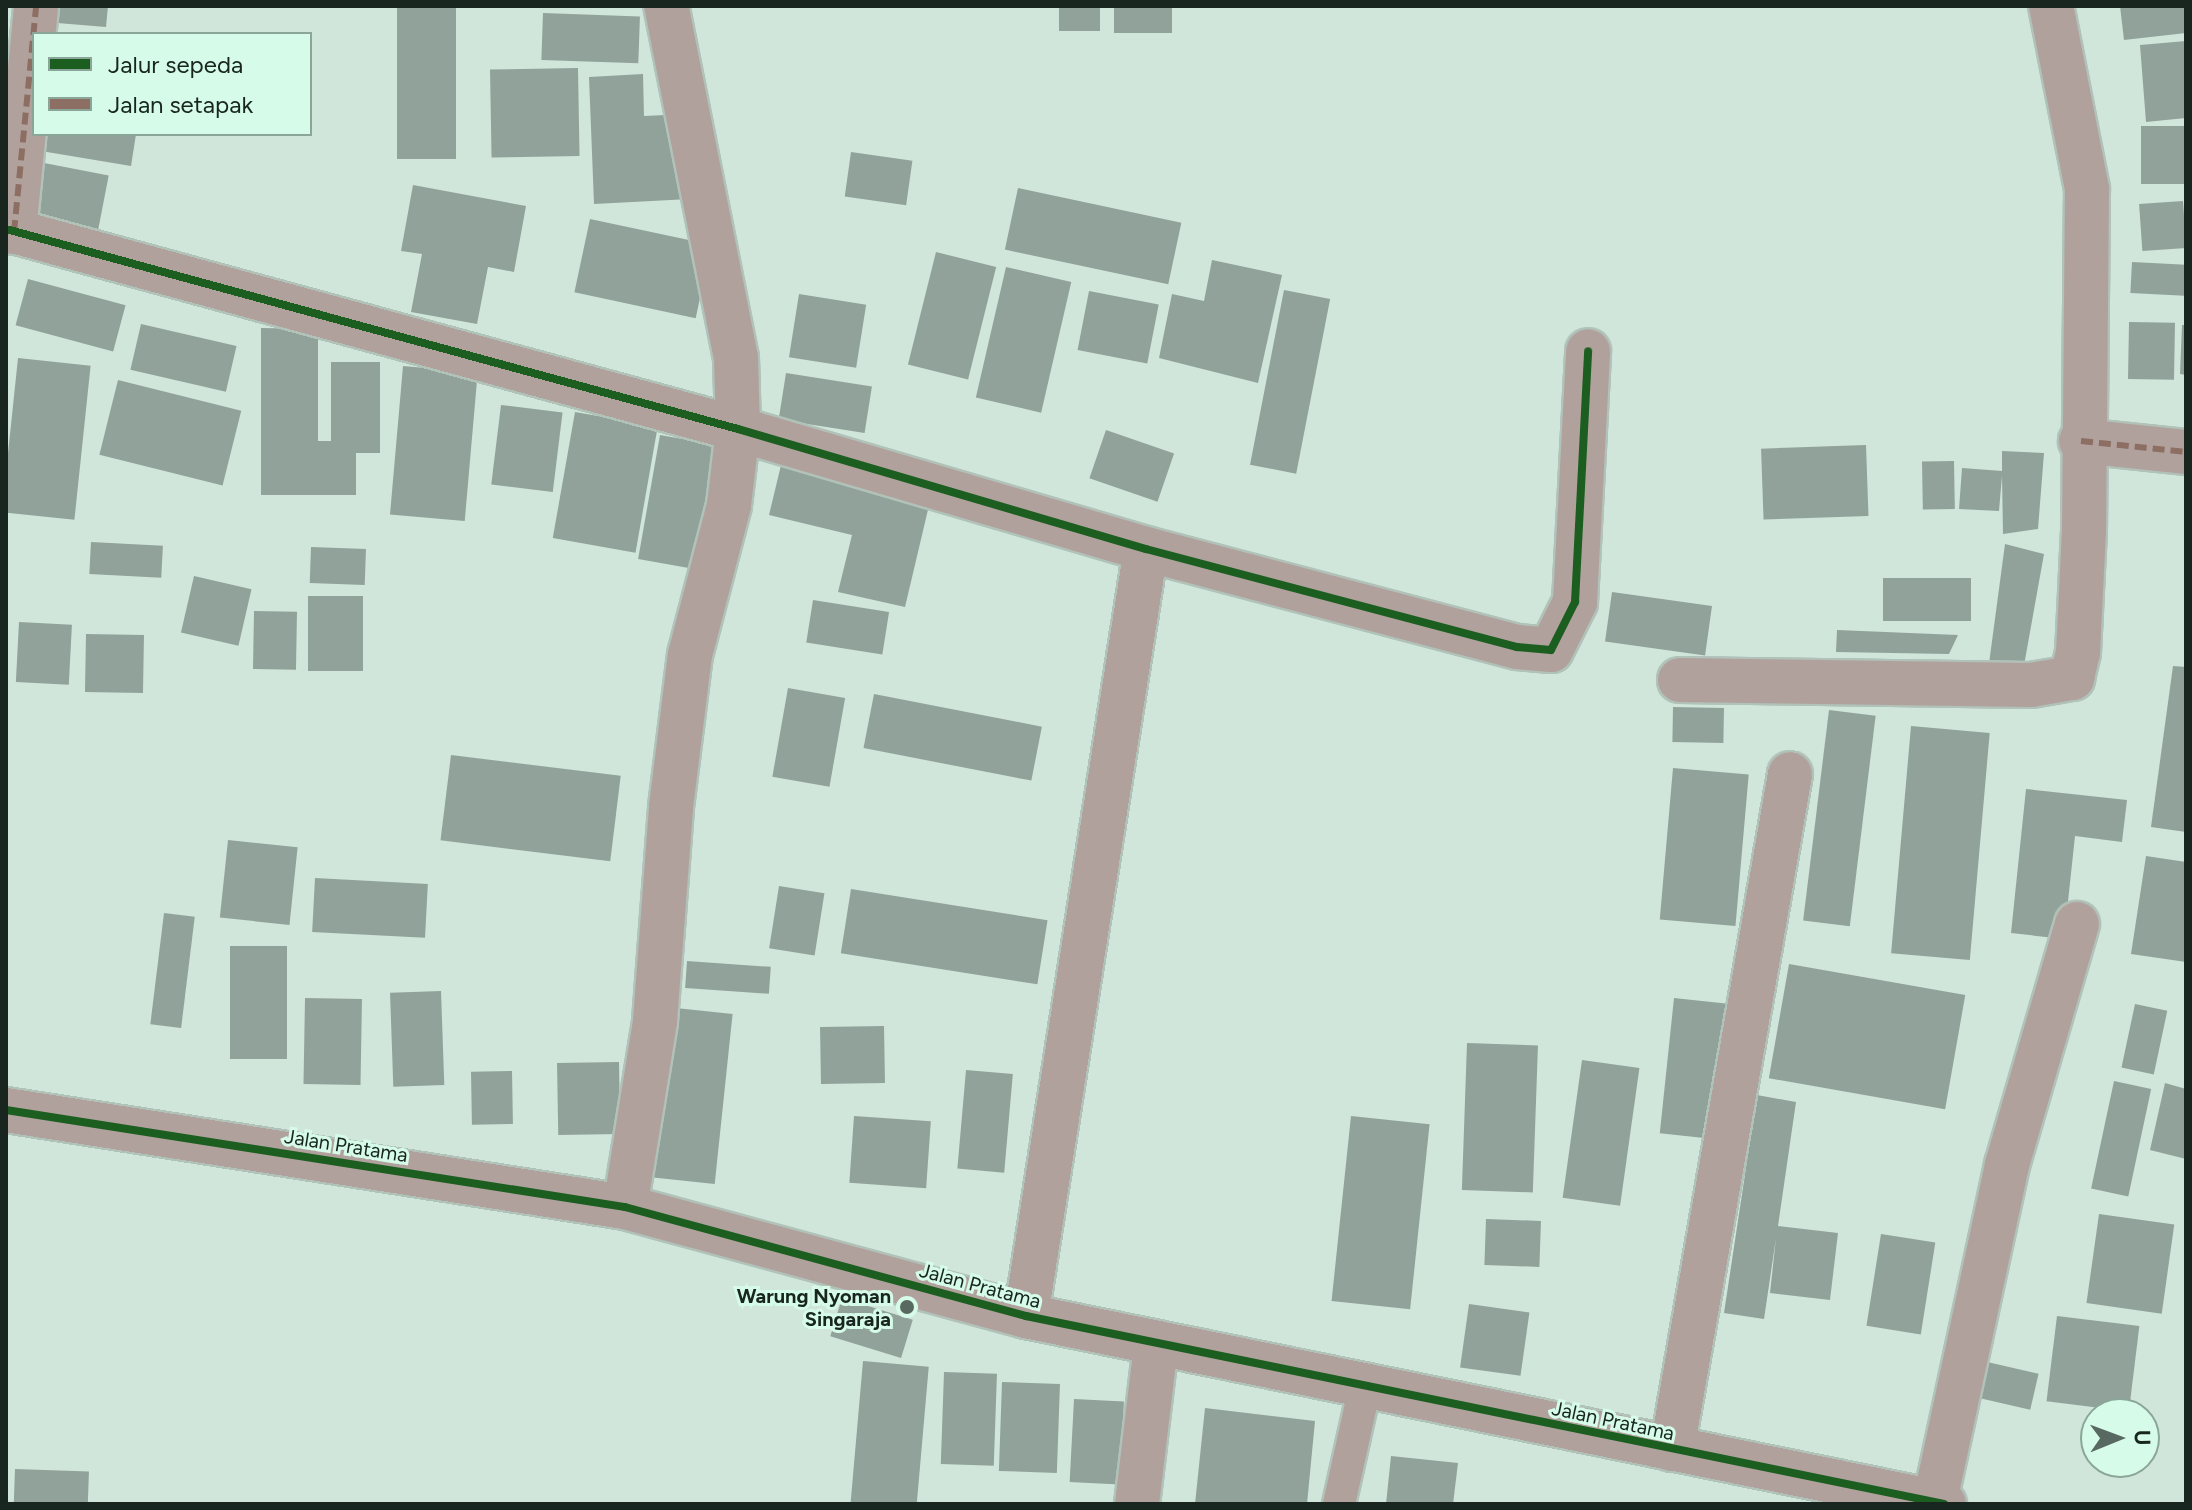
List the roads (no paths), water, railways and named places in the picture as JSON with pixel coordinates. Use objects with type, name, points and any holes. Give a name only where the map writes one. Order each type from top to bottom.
[{"type":"street","points":[[33,32],[36,6]]},
{"type":"street","points":[[625,1207],[655,1021],[671,807],[690,655],[729,505],[738,429],[736,358],[666,6]]},
{"type":"street","points":[[1680,680],[2031,685],[2072,678],[2078,653],[2084,531],[2081,441],[2087,189],[2051,6]]},
{"type":"street","points":[[32,40],[10,230],[738,429],[1146,549],[1517,647],[1551,650],[1575,602],[1588,351]]},
{"type":"street","points":[[2081,441],[2186,452]]},
{"type":"street","points":[[1026,1316],[1146,549]]},
{"type":"street","points":[[1672,1449],[1790,774]]},
{"type":"street","points":[[1940,1503],[2007,1165],[2077,924]]},
{"type":"street","name":"Jalan Pratama","points":[[6,1111],[625,1207],[1026,1316],[1940,1503]]},
{"type":"street","points":[[1137,1504],[1156,1344]]},
{"type":"lane","points":[[1339,1504],[1365,1387]]},
{"type":"place","name":"Warung Nyoman Singaraja","points":[[907,1307]]}]
